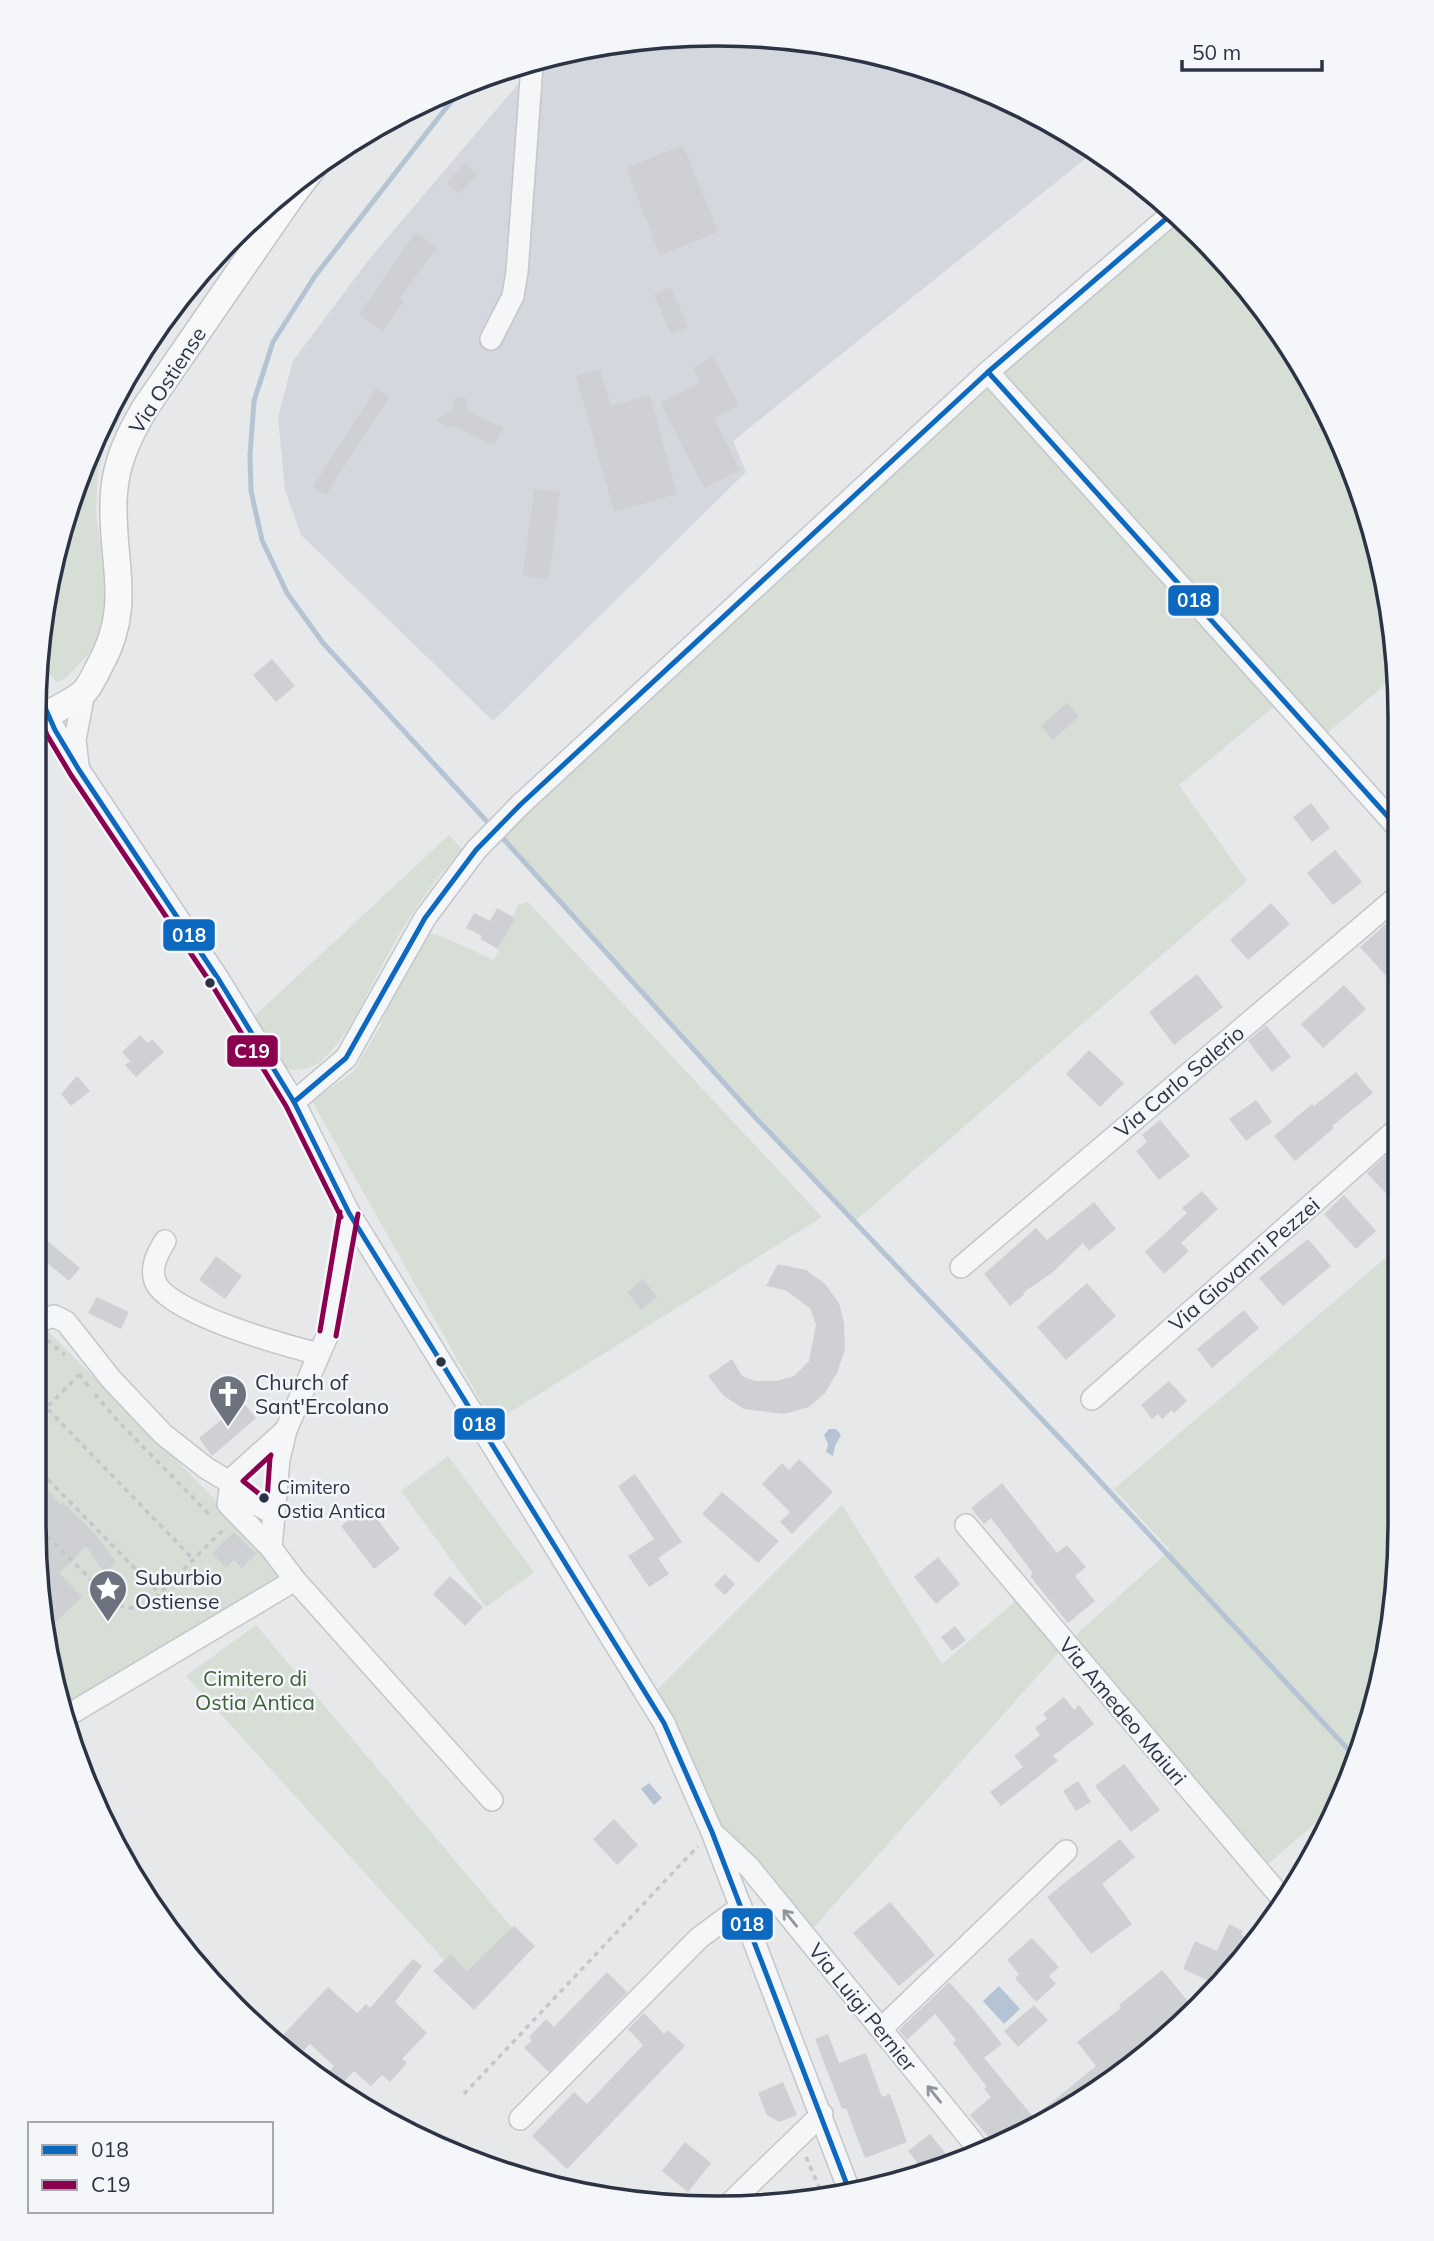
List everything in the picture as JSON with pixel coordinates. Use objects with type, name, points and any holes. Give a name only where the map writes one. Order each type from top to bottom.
[{"type":"main road","name":"Via Ostiense","points":[[46,707],[84,692],[107,652],[117,620],[119,576],[114,492],[128,440],[145,408],[289,200]]},
{"type":"street","points":[[491,339],[513,296],[517,272],[528,73]]},
{"type":"street","points":[[294,1102],[346,1058],[425,918],[477,850],[520,805],[988,372],[1167,218]]},
{"type":"street","points":[[988,372],[1388,816]]},
{"type":"street","points":[[79,770],[75,740],[84,692]]},
{"type":"street","points":[[46,717],[219,980],[294,1102],[349,1213],[664,1723],[712,1832],[847,2183]]},
{"type":"street","name":"Via Carlo Salerio","points":[[961,1267],[1388,904]]},
{"type":"street","name":"Via Giovanni Pezzei","points":[[1092,1399],[1388,1137]]},
{"type":"street","points":[[271,1548],[279,1459],[286,1430],[328,1334],[349,1213]]},
{"type":"street","points":[[165,1241],[154,1261],[155,1281],[163,1294],[206,1318],[278,1344],[319,1354]]},
{"type":"street","points":[[46,1324],[54,1315],[66,1322],[111,1379],[163,1434],[206,1468],[227,1506],[271,1548],[295,1580],[492,1800]]},
{"type":"street","points":[[227,1506],[236,1475],[286,1430]]},
{"type":"street","points":[[227,1506],[258,1506],[274,1514]]},
{"type":"street","name":"Via Amedeo Maiuri","points":[[966,1525],[1278,1893]]},
{"type":"street","points":[[72,1713],[295,1580]]},
{"type":"street","name":"Via Luigi Pernier","points":[[712,1832],[749,1867],[974,2144]]},
{"type":"street","points":[[881,2029],[1066,1851]]},
{"type":"street","points":[[726,1871],[749,1867]]},
{"type":"street","points":[[520,2119],[699,1938],[741,1907]]},
{"type":"street","points":[[738,2195],[822,2114]]},
{"type":"path","points":[[46,1334],[67,1357]]},
{"type":"path","points":[[46,1535],[117,1605],[132,1608],[147,1606],[194,1560],[227,1506],[117,1420],[79,1372],[46,1407],[194,1560]]},
{"type":"path","points":[[46,1477],[160,1594]]},
{"type":"path","points":[[464,2094],[712,1832]]},
{"type":"shaded area","points":[[673,47],[761,47],[848,58],[933,81],[974,97],[1053,135],[1087,157],[733,441],[746,472],[493,721],[301,535],[285,490],[278,417],[293,361],[371,257],[528,73],[586,58],[629,51]]},
{"type":"green space","points":[[1167,218],[1222,274],[1250,308],[1299,381],[1337,460],[1366,543],[1383,629],[1387,683],[1319,740],[1282,700],[1179,785],[1247,881],[854,1222],[489,822]]},
{"type":"green space","points":[[125,409],[106,444],[98,471],[96,511],[107,603],[94,648],[66,678],[57,682],[51,676],[48,666],[58,586],[81,501],[113,425]]},
{"type":"green space","points":[[449,835],[463,850],[415,910],[383,963],[360,1009],[332,1050],[320,1062],[304,1069],[287,1068],[273,1059],[247,1023]]},
{"type":"green space","points":[[528,902],[822,1217],[493,1423],[312,1101],[353,1072],[380,1027],[404,968],[425,932],[443,937],[494,960],[518,905]]},
{"type":"green space","points":[[1388,1256],[1388,1524],[1383,1612],[1366,1698],[1353,1740],[1320,1819],[1259,1872],[1066,1644],[806,1936],[712,1832],[649,1698],[842,1505],[942,1664],[1024,1594],[1067,1643],[1170,1550],[1114,1489]]},
{"type":"green space","points":[[46,1329],[295,1580],[71,1706],[58,1655],[47,1568]]},
{"type":"green space","points":[[448,1456],[534,1572],[486,1607],[401,1491]]},
{"type":"green space","name":"Cimitero di Ostia Antica","points":[[256,1625],[513,1929],[464,1982],[186,1676]]},
{"type":"water","points":[[829,1429],[836,1429],[841,1435],[833,1456],[826,1452],[828,1444],[824,1435]]},
{"type":"water","points":[[649,1783],[662,1798],[654,1805],[641,1789]]},
{"type":"water","points":[[999,1986],[1020,2009],[1004,2024],[983,2001]]},
{"type":"building","points":[[683,145],[718,232],[660,255],[626,168]]},
{"type":"building","points":[[465,163],[477,175],[459,194],[447,183]]},
{"type":"building","points":[[416,232],[437,248],[400,298],[404,301],[382,331],[359,314]]},
{"type":"building","points":[[671,287],[688,327],[671,334],[654,294]]},
{"type":"building","points":[[713,357],[739,405],[714,418],[740,470],[704,488],[660,403],[701,382],[693,368]]},
{"type":"building","points":[[600,369],[611,406],[650,395],[677,494],[614,512],[576,376]]},
{"type":"building","points":[[376,388],[389,397],[326,495],[313,487]]},
{"type":"building","points":[[457,397],[467,400],[468,411],[503,428],[494,446],[454,426],[447,428],[436,419],[452,411]]},
{"type":"building","points":[[534,489],[560,492],[549,579],[523,576]]},
{"type":"building","points":[[272,659],[295,686],[276,702],[253,675]]},
{"type":"building","points":[[1067,703],[1079,716],[1053,740],[1041,726]]},
{"type":"building","points":[[1311,803],[1330,828],[1312,842],[1293,817]]},
{"type":"building","points":[[1335,850],[1362,882],[1333,905],[1307,873]]},
{"type":"building","points":[[1271,903],[1290,924],[1248,960],[1230,940]]},
{"type":"building","points":[[497,908],[515,918],[498,949],[466,928],[474,913],[490,921]]},
{"type":"building","points":[[1386,924],[1388,978],[1360,947]]},
{"type":"building","points":[[1197,974],[1223,1007],[1174,1045],[1149,1012]]},
{"type":"building","points":[[1344,985],[1366,1009],[1323,1048],[1301,1024]]},
{"type":"building","points":[[1266,1025],[1291,1057],[1272,1072],[1248,1041]]},
{"type":"building","points":[[140,1035],[148,1043],[152,1039],[164,1052],[136,1077],[125,1065],[130,1061],[122,1052]]},
{"type":"building","points":[[1089,1050],[1124,1083],[1100,1107],[1066,1074]]},
{"type":"building","points":[[1356,1072],[1373,1093],[1295,1161],[1274,1136]]},
{"type":"building","points":[[77,1076],[90,1091],[71,1106],[61,1094]]},
{"type":"building","points":[[1256,1100],[1272,1122],[1246,1141],[1229,1119]]},
{"type":"building","points":[[1160,1120],[1190,1156],[1159,1180],[1136,1151],[1147,1142],[1142,1135]]},
{"type":"building","points":[[1387,1155],[1388,1195],[1367,1173]]},
{"type":"building","points":[[1202,1191],[1218,1209],[1181,1243],[1189,1251],[1164,1274],[1145,1252],[1187,1213],[1182,1208]]},
{"type":"building","points":[[1344,1195],[1376,1231],[1356,1249],[1324,1214]]},
{"type":"building","points":[[1094,1202],[1116,1229],[1089,1251],[1083,1243],[1053,1272],[1023,1293],[1025,1294],[1010,1306],[984,1274],[1036,1228],[1047,1240]]},
{"type":"building","points":[[1308,1239],[1331,1266],[1283,1306],[1259,1278]]},
{"type":"building","points":[[46,1240],[80,1268],[69,1281],[46,1262]]},
{"type":"building","points":[[216,1256],[242,1276],[225,1299],[199,1280]]},
{"type":"building","points":[[778,1264],[806,1270],[825,1284],[839,1303],[844,1323],[845,1349],[837,1373],[825,1393],[809,1407],[784,1414],[744,1409],[724,1396],[708,1376],[732,1359],[742,1376],[755,1381],[776,1381],[794,1376],[809,1361],[816,1325],[810,1308],[785,1290],[766,1286]]},
{"type":"building","points":[[643,1279],[657,1297],[641,1310],[627,1292]]},
{"type":"building","points":[[1087,1283],[1116,1316],[1066,1360],[1037,1327]]},
{"type":"building","points":[[97,1297],[129,1312],[121,1329],[88,1313]]},
{"type":"building","points":[[1244,1310],[1259,1328],[1212,1368],[1197,1349]]},
{"type":"building","points":[[1169,1381],[1187,1401],[1174,1413],[1172,1410],[1162,1419],[1158,1414],[1152,1419],[1141,1405]]},
{"type":"building","name":"Church of Sant'Ercolano","points":[[243,1402],[256,1418],[212,1456],[199,1438]]},
{"type":"building","points":[[799,1459],[833,1492],[792,1534],[780,1522],[790,1512],[762,1484],[782,1463],[789,1470]]},
{"type":"building","points":[[635,1474],[682,1542],[658,1558],[669,1574],[649,1587],[628,1556],[654,1539],[618,1486]]},
{"type":"building","points":[[1002,1483],[1057,1553],[1067,1545],[1086,1567],[1075,1576],[1095,1601],[1068,1623],[1030,1576],[1033,1573],[991,1518],[984,1524],[971,1508]]},
{"type":"building","points":[[46,1488],[61,1505],[63,1503],[97,1536],[116,1563],[104,1572],[86,1546],[59,1573],[82,1597],[53,1624],[47,1568]]},
{"type":"building","points":[[722,1492],[779,1541],[758,1563],[702,1514]]},
{"type":"building","points":[[367,1506],[400,1549],[374,1569],[341,1526]]},
{"type":"building","points":[[234,1532],[256,1554],[242,1568],[234,1560],[226,1567],[212,1553]]},
{"type":"building","points":[[938,1557],[960,1584],[936,1604],[914,1577]]},
{"type":"building","points":[[725,1574],[735,1584],[725,1595],[714,1585]]},
{"type":"building","points":[[450,1576],[483,1607],[465,1626],[433,1594]]},
{"type":"building","points":[[955,1626],[966,1640],[952,1651],[941,1637]]},
{"type":"building","points":[[1064,1697],[1074,1710],[1079,1705],[1094,1724],[1053,1756],[1058,1761],[1001,1806],[990,1792],[1023,1767],[1014,1756],[1040,1735],[1035,1728],[1047,1719],[1043,1714]]},
{"type":"building","points":[[1124,1764],[1160,1810],[1131,1832],[1095,1786]]},
{"type":"building","points":[[1078,1781],[1091,1802],[1076,1811],[1063,1791]]},
{"type":"building","points":[[614,1819],[638,1845],[617,1865],[593,1839]]},
{"type":"building","points":[[1120,1839],[1135,1857],[1102,1884],[1132,1924],[1091,1954],[1047,1897]]},
{"type":"building","points":[[890,1902],[935,1955],[899,1986],[853,1933]]},
{"type":"building","points":[[1229,1924],[1243,1931],[1241,1935],[1245,1939],[1209,1981],[1183,1969],[1195,1941],[1217,1951]]},
{"type":"building","points":[[514,1926],[535,1946],[474,2010],[433,1971],[451,1954],[467,1971]]},
{"type":"building","points":[[1032,1938],[1059,1967],[1049,1976],[1056,1984],[1036,2002],[1015,1978],[1019,1974],[1007,1960]]},
{"type":"building","points":[[413,1959],[422,1966],[395,2002],[427,2033],[402,2059],[407,2063],[390,2082],[382,2075],[371,2086],[354,2071],[344,2082],[329,2072],[334,2066],[310,2044],[302,2052],[282,2036],[328,1987],[357,2013],[366,2004],[370,2008]]},
{"type":"building","points":[[1162,1970],[1189,2002],[1126,2057],[1037,2114],[1096,2066],[1077,2042],[1121,2008],[1119,2005]]},
{"type":"building","points":[[607,1972],[627,1992],[549,2072],[524,2048],[532,2040],[529,2037],[546,2019],[554,2027]]},
{"type":"building","points":[[949,1982],[1002,2044],[984,2058],[1033,2116],[989,2137],[970,2115],[991,2097],[984,2089],[987,2087],[953,2043],[956,2040],[935,2014],[907,2040],[899,2030]]},
{"type":"building","points":[[1034,2005],[1048,2020],[1018,2047],[1004,2031]]},
{"type":"building","points":[[644,2013],[664,2034],[668,2030],[685,2046],[567,2169],[532,2136],[574,2092],[587,2104],[643,2045],[628,2029]]},
{"type":"building","points":[[828,2034],[839,2063],[866,2053],[882,2097],[890,2094],[907,2142],[865,2158],[846,2108],[842,2109],[815,2039]]},
{"type":"building","points":[[783,2082],[797,2115],[779,2122],[767,2115],[758,2093]]},
{"type":"building","points":[[930,2134],[947,2155],[919,2164],[908,2151]]},
{"type":"building","points":[[685,2142],[711,2163],[688,2192],[662,2171]]},
{"type":"waterway","points":[[452,101],[315,276],[273,342],[254,401],[250,455],[251,491],[262,540],[287,593],[323,643],[492,827]]},
{"type":"waterway","points":[[499,834],[753,1115],[1071,1450],[1349,1750]]},
{"type":"transit line","name":"018","points":[[294,1102],[346,1058],[425,918],[476,850],[520,805],[988,372],[1167,218]]},
{"type":"transit line","name":"018","points":[[988,372],[1388,817]]},
{"type":"transit line","name":"018","points":[[46,710],[79,770],[219,980],[294,1102],[349,1213],[664,1723],[712,1832],[846,2183]]},
{"type":"transit line","name":"C19","points":[[46,732],[71,775],[212,985],[286,1106],[341,1217]]},
{"type":"transit line","name":"C19","points":[[320,1331],[340,1212]]},
{"type":"transit line","name":"C19","points":[[336,1336],[358,1214]]},
{"type":"transit line","name":"C19","points":[[271,1455],[270,1458],[267,1500],[243,1481],[271,1455]]},
{"type":"place","name":"Church of Sant'Ercolano","points":[[228,1428]]},
{"type":"place","name":"Cimitero Ostia Antica","points":[[264,1498]]},
{"type":"place","name":"Suburbio Ostiense","points":[[108,1623]]}]
